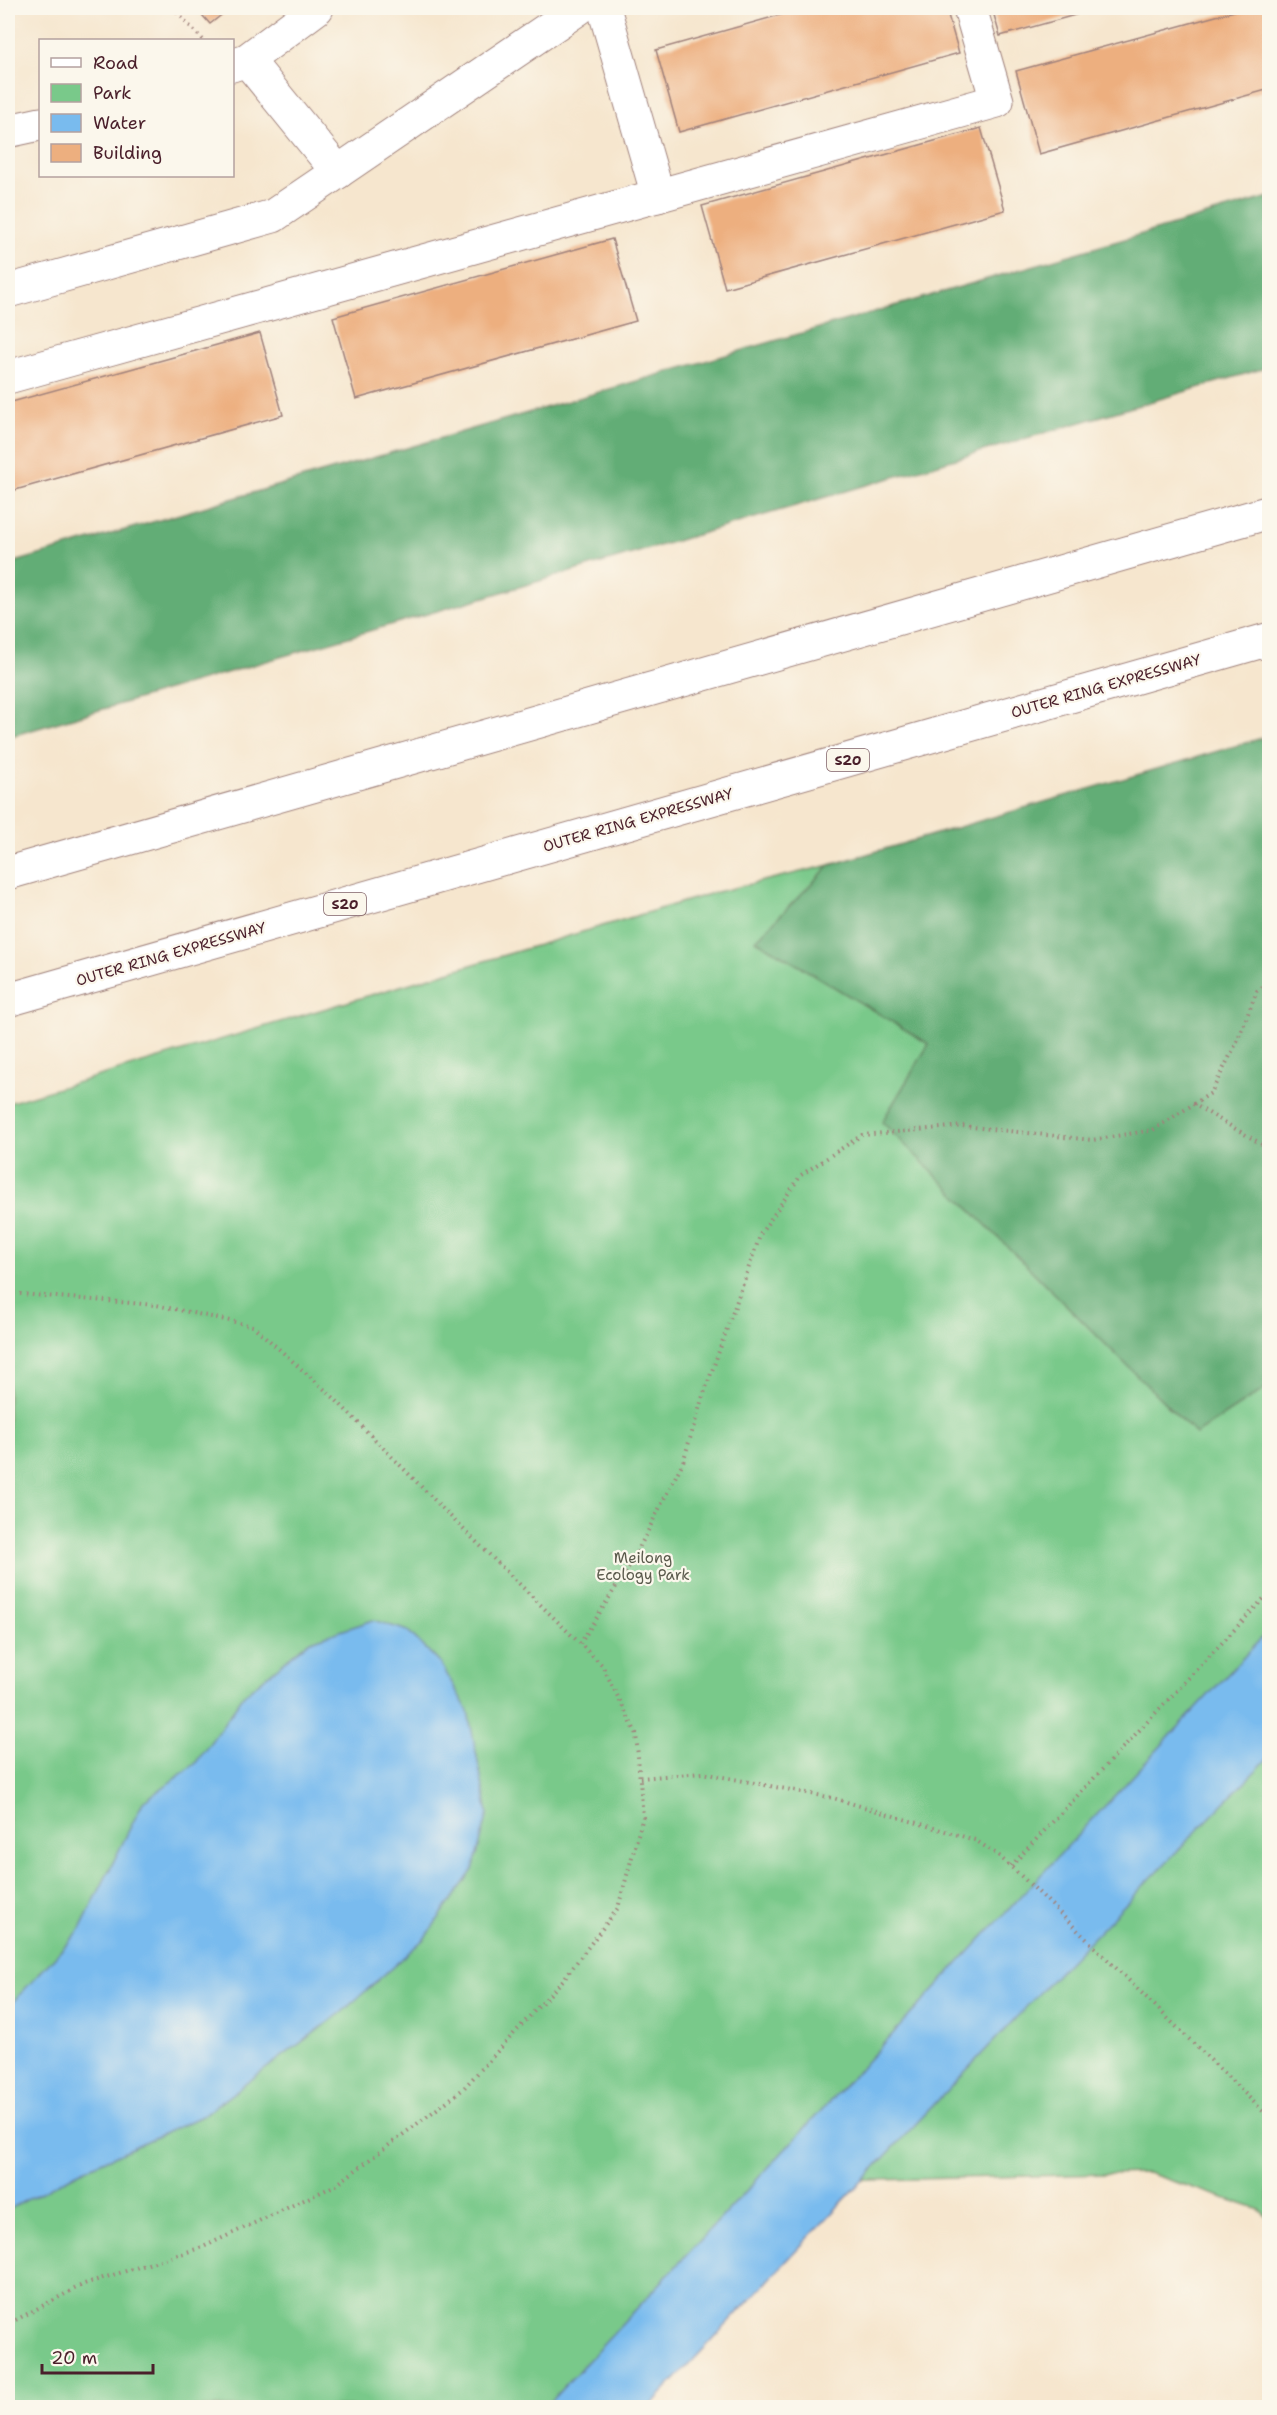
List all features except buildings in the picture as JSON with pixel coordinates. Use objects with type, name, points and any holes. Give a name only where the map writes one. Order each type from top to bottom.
[{"type":"main road","points":[[317,8],[240,62],[338,172]]},
{"type":"main road","points":[[8,291],[273,216],[579,8]]},
{"type":"main road","points":[[604,8],[658,196]]},
{"type":"main road","points":[[8,377],[997,101],[970,8]]},
{"type":"main road","points":[[8,131],[39,124]]},
{"type":"main road","points":[[8,873],[1269,512]]},
{"type":"main road","name":"OUTER RING EXPRESSWAY","points":[[8,1000],[1269,639]]},
{"type":"path","points":[[173,8],[202,39]]},
{"type":"path","points":[[580,1644],[633,1560],[683,1462],[702,1399],[761,1233],[801,1175],[862,1135],[963,1126],[1092,1140],[1153,1130],[1211,1093],[1236,1044],[1257,991],[1269,981]]},
{"type":"path","points":[[1193,1104],[1269,1149]]},
{"type":"path","points":[[8,1293],[156,1305],[253,1326],[333,1397],[602,1665],[636,1733],[644,1817],[618,1908],[562,1980],[462,2090],[336,2185],[203,2247],[84,2284],[8,2324]]},
{"type":"path","points":[[1011,1866],[1269,1592]]},
{"type":"path","points":[[640,1778],[702,1773],[833,1798],[975,1840],[1011,1866],[1269,2118]]},
{"type":"green space","points":[[1269,197],[1269,367],[8,737],[8,564]]},
{"type":"green space","points":[[1269,736],[1269,1386],[1196,1434],[882,1122],[929,1044],[756,940],[830,865]]},
{"type":"green space","name":"Meilong Ecology Park","points":[[1269,741],[1269,2219],[1260,2210],[1148,2173],[756,2183],[554,2407],[8,2408],[8,1103],[713,893],[830,865]]},
{"type":"water","points":[[373,1620],[408,1631],[441,1664],[468,1711],[488,1813],[473,1870],[424,1939],[341,2013],[202,2116],[77,2173],[8,2210],[8,2007],[79,1931],[143,1802],[195,1764],[244,1695],[308,1642]]},
{"type":"water","points":[[1269,1630],[1269,1757],[1061,1970],[649,2407],[545,2407]]}]
